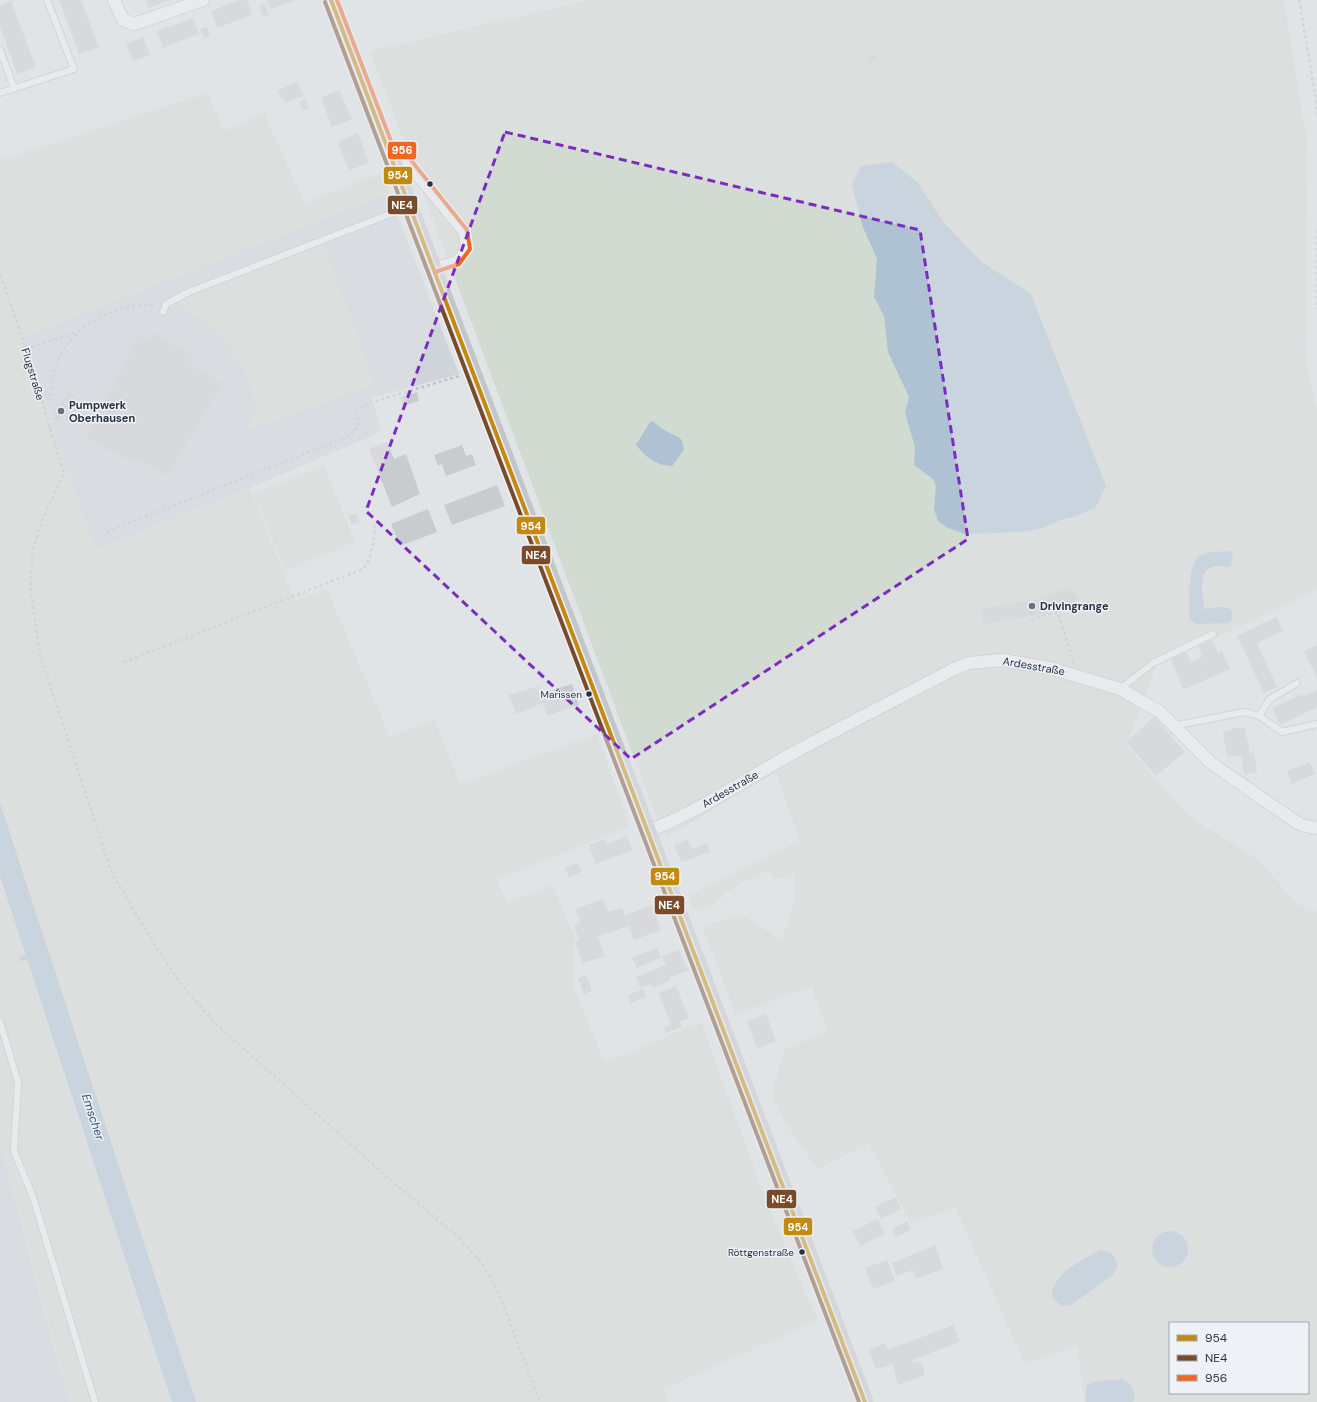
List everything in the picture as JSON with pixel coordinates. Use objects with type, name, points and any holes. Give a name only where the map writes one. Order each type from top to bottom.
[{"type":"main road","points":[[332,0],[472,372],[865,1402]]},
{"type":"street","points":[[114,0],[123,20],[134,24],[203,0]]},
{"type":"street","name":"Ardesstraße","points":[[648,831],[670,822],[699,807],[795,752],[954,669],[969,663],[1003,660],[1075,674],[1120,689],[1160,712],[1211,763],[1296,822],[1305,826],[1317,828]]},
{"type":"lane","points":[[0,93],[74,69],[47,0]]},
{"type":"lane","points":[[0,50],[14,88]]},
{"type":"lane","points":[[386,144],[401,158],[462,233],[464,248],[456,259],[433,266]]},
{"type":"lane","points":[[163,312],[166,304],[188,292],[410,206]]},
{"type":"lane","points":[[1120,689],[1153,663],[1213,634]]},
{"type":"lane","points":[[1259,716],[1270,699],[1297,683]]},
{"type":"lane","points":[[1173,726],[1244,712],[1259,716],[1282,732],[1317,724]]},
{"type":"lane","points":[[0,1022],[18,1082],[14,1151],[33,1197],[95,1402]]},
{"type":"path","points":[[1299,0],[1316,98],[1317,116]]},
{"type":"path","points":[[1317,230],[1317,309]]},
{"type":"path","name":"Flugstraße","points":[[0,275],[26,350],[64,474],[42,520],[33,549],[30,586],[40,654],[112,874],[160,953],[182,985],[215,1022],[395,1184],[456,1236],[481,1262],[497,1289],[540,1402]]},
{"type":"path","points":[[42,402],[50,399],[53,375],[61,354],[77,333],[91,320],[107,312],[145,305],[166,304]]},
{"type":"path","points":[[26,350],[73,333],[77,333]]},
{"type":"path","points":[[106,532],[350,436],[359,426],[357,412],[363,405],[472,372]]},
{"type":"path","points":[[49,428],[52,428],[66,404]]},
{"type":"path","points":[[124,662],[363,569],[370,560],[373,549],[375,522]]},
{"type":"path","points":[[1186,587],[1203,587]]},
{"type":"path","points":[[1031,612],[1033,619],[1058,611],[1075,665],[1075,674]]},
{"type":"highlighted area","points":[[505,132],[920,230],[968,539],[631,759],[366,511]]},
{"type":"shaded area","points":[[590,0],[1284,0],[1307,142],[1305,358],[1317,412],[1317,590],[1157,665],[1126,745],[1189,817],[1253,856],[1300,905],[1317,912],[1317,1402],[1084,1402],[1077,1345],[1025,1364],[955,1207],[911,1224],[869,1143],[818,1169],[778,1110],[774,1092],[785,1050],[827,1030],[813,992],[813,985],[736,1015],[702,926],[736,916],[747,917],[776,937],[781,938],[789,923],[793,907],[794,875],[774,879],[770,870],[736,886],[714,905],[703,909],[694,909],[688,895],[800,841],[776,772],[667,837],[654,811],[370,51]]},
{"type":"shaded area","points":[[208,93],[223,131],[264,113],[305,203],[382,173],[389,193],[38,331],[25,338],[82,515],[96,550],[192,510],[250,488],[295,601],[327,589],[390,737],[434,719],[460,784],[597,734],[630,826],[497,880],[508,903],[553,885],[575,939],[574,988],[605,1063],[701,1022],[771,1210],[801,1284],[818,1320],[662,1390],[668,1402],[70,1402],[0,1142],[0,160]]},
{"type":"shaded area","points":[[389,193],[459,374],[372,398],[381,432],[250,488],[192,510],[96,550],[82,515],[25,338],[38,331]]},
{"type":"shaded area","points":[[324,244],[375,385],[247,430],[252,418],[254,402],[250,385],[235,353],[210,326],[177,305],[189,296]]},
{"type":"shaded area","points":[[324,465],[355,542],[285,570],[254,494]]},
{"type":"shaded area","points":[[0,1142],[49,1329],[70,1402],[0,1402]]},
{"type":"water","points":[[892,162],[917,182],[944,223],[982,262],[1031,294],[1106,486],[1096,507],[1043,528],[1023,532],[965,534],[948,528],[938,521],[934,509],[936,486],[933,479],[914,465],[915,447],[905,413],[909,397],[888,352],[884,316],[874,297],[877,259],[862,225],[852,184],[861,166]]},
{"type":"water","points":[[653,421],[663,429],[679,437],[682,441],[684,450],[672,466],[656,463],[636,445],[650,422]]},
{"type":"water","points":[[1229,551],[1233,555],[1231,565],[1228,567],[1217,566],[1210,568],[1205,572],[1202,592],[1204,609],[1218,607],[1227,608],[1230,609],[1233,618],[1228,623],[1196,624],[1190,619],[1189,614],[1189,590],[1194,563],[1198,557],[1204,554]]},
{"type":"water","name":"Emscher","points":[[0,803],[196,1402],[172,1402],[0,876]]},
{"type":"water","points":[[1170,1231],[1183,1236],[1188,1249],[1183,1262],[1170,1267],[1157,1262],[1152,1249],[1157,1236]]},
{"type":"water","points":[[1101,1249],[1113,1255],[1118,1265],[1113,1275],[1071,1305],[1061,1306],[1052,1297],[1053,1288],[1057,1281],[1070,1268]]},
{"type":"water","points":[[1121,1379],[1128,1383],[1134,1391],[1133,1402],[1086,1402],[1086,1386],[1093,1382]]},
{"type":"building","points":[[59,0],[81,0],[99,48],[79,54]]},
{"type":"building","points":[[146,0],[170,0],[149,8]]},
{"type":"building","points":[[240,0],[247,0],[252,15],[217,28],[211,11]]},
{"type":"building","points":[[267,0],[296,0],[271,9]]},
{"type":"building","points":[[11,1],[36,67],[17,74],[0,27],[0,6]]},
{"type":"building","points":[[264,4],[269,15],[263,17],[259,6]]},
{"type":"building","points":[[193,18],[199,34],[163,48],[157,31]]},
{"type":"building","points":[[207,27],[210,36],[204,38],[200,29]]},
{"type":"building","points":[[143,37],[150,55],[133,61],[126,44]]},
{"type":"building","points":[[874,55],[876,60],[869,62],[867,58]]},
{"type":"building","points":[[298,82],[304,96],[285,103],[284,98],[281,99],[278,90]]},
{"type":"building","points":[[339,90],[352,119],[332,127],[321,98]]},
{"type":"building","points":[[305,99],[309,108],[303,111],[299,102]]},
{"type":"building","points":[[358,133],[369,163],[349,170],[338,142]]},
{"type":"building","points":[[152,332],[194,357],[190,365],[222,383],[168,476],[136,458],[132,463],[86,438],[140,335],[148,340]]},
{"type":"building","name":"Pumpwerk Oberhausen","points":[[68,390],[76,395],[59,423],[52,418]]},
{"type":"building","points":[[417,392],[419,401],[403,406],[400,397]]},
{"type":"building","points":[[387,442],[394,459],[406,454],[420,494],[392,507],[369,449]]},
{"type":"building","points":[[462,445],[466,456],[472,454],[476,465],[446,476],[442,464],[438,466],[434,455]]},
{"type":"building","points":[[497,485],[505,506],[452,525],[444,505]]},
{"type":"building","points":[[428,509],[437,532],[400,546],[391,524]]},
{"type":"building","points":[[356,513],[359,522],[352,525],[348,516]]},
{"type":"building","name":"Drivingrange","points":[[1072,587],[1079,600],[1072,604],[1043,614],[984,624],[981,609],[1038,599]]},
{"type":"building","points":[[1277,617],[1283,631],[1257,643],[1277,687],[1264,693],[1237,636]]},
{"type":"building","points":[[1212,640],[1218,653],[1222,651],[1230,669],[1183,690],[1171,659],[1186,652],[1191,662],[1202,657],[1198,646]]},
{"type":"building","points":[[1317,645],[1317,678],[1304,651]]},
{"type":"building","points":[[572,684],[579,705],[547,716],[543,703],[516,714],[509,695],[538,686],[540,694]]},
{"type":"building","points":[[1317,690],[1317,707],[1280,725],[1272,708],[1302,694],[1303,696]]},
{"type":"building","points":[[1154,717],[1185,752],[1156,776],[1126,742]]},
{"type":"building","points":[[1233,728],[1245,728],[1250,753],[1254,752],[1257,772],[1244,774],[1241,755],[1227,757],[1223,732]]},
{"type":"building","points":[[1310,762],[1315,774],[1292,784],[1287,771]]},
{"type":"building","points":[[627,836],[632,850],[596,864],[589,845],[604,839],[606,844]]},
{"type":"building","points":[[688,840],[692,849],[707,843],[710,852],[681,862],[674,845]]},
{"type":"building","points":[[578,863],[581,872],[569,877],[565,868]]},
{"type":"building","points":[[603,899],[608,912],[622,908],[625,915],[652,905],[661,930],[634,940],[629,926],[598,936],[605,956],[583,963],[575,942],[579,941],[574,925],[580,922],[575,909]]},
{"type":"building","points":[[657,948],[661,958],[637,968],[632,958]]},
{"type":"building","points":[[679,950],[688,971],[670,977],[671,980],[652,988],[651,984],[641,988],[636,977],[666,965],[662,956]]},
{"type":"building","points":[[586,975],[592,991],[584,994],[578,978]]},
{"type":"building","points":[[676,986],[689,1018],[680,1021],[682,1027],[666,1033],[664,1028],[671,1025],[659,993]]},
{"type":"building","points":[[643,989],[646,997],[631,1003],[628,995]]},
{"type":"building","points":[[766,1014],[776,1041],[757,1049],[747,1021]]},
{"type":"building","points":[[895,1197],[901,1209],[881,1219],[875,1207]]},
{"type":"building","points":[[878,1219],[885,1234],[860,1246],[853,1231]]},
{"type":"building","points":[[907,1221],[911,1230],[896,1237],[892,1229]]},
{"type":"building","points":[[935,1245],[943,1269],[916,1279],[913,1270],[897,1276],[892,1263]]},
{"type":"building","points":[[887,1260],[895,1281],[873,1289],[865,1268]]},
{"type":"building","points":[[953,1325],[960,1342],[912,1360],[913,1363],[920,1361],[925,1375],[898,1385],[893,1364],[876,1369],[869,1350],[885,1343],[888,1350]]},
{"type":"waterway","points":[[21,959],[32,955]]},
{"type":"transit line","name":"954","points":[[331,0],[865,1402]]},
{"type":"transit line","name":"956","points":[[337,0],[391,141],[406,154],[467,230],[470,249],[459,264],[435,272]]},
{"type":"transit line","name":"NE4","points":[[325,2],[859,1402]]},
{"type":"place","name":"Pumpwerk Oberhausen","points":[[61,411]]},
{"type":"place","name":"Drivingrange","points":[[1032,606]]},
{"type":"place","name":"Marissen","points":[[589,694]]},
{"type":"place","name":"Röttgenstraße","points":[[802,1252]]}]
